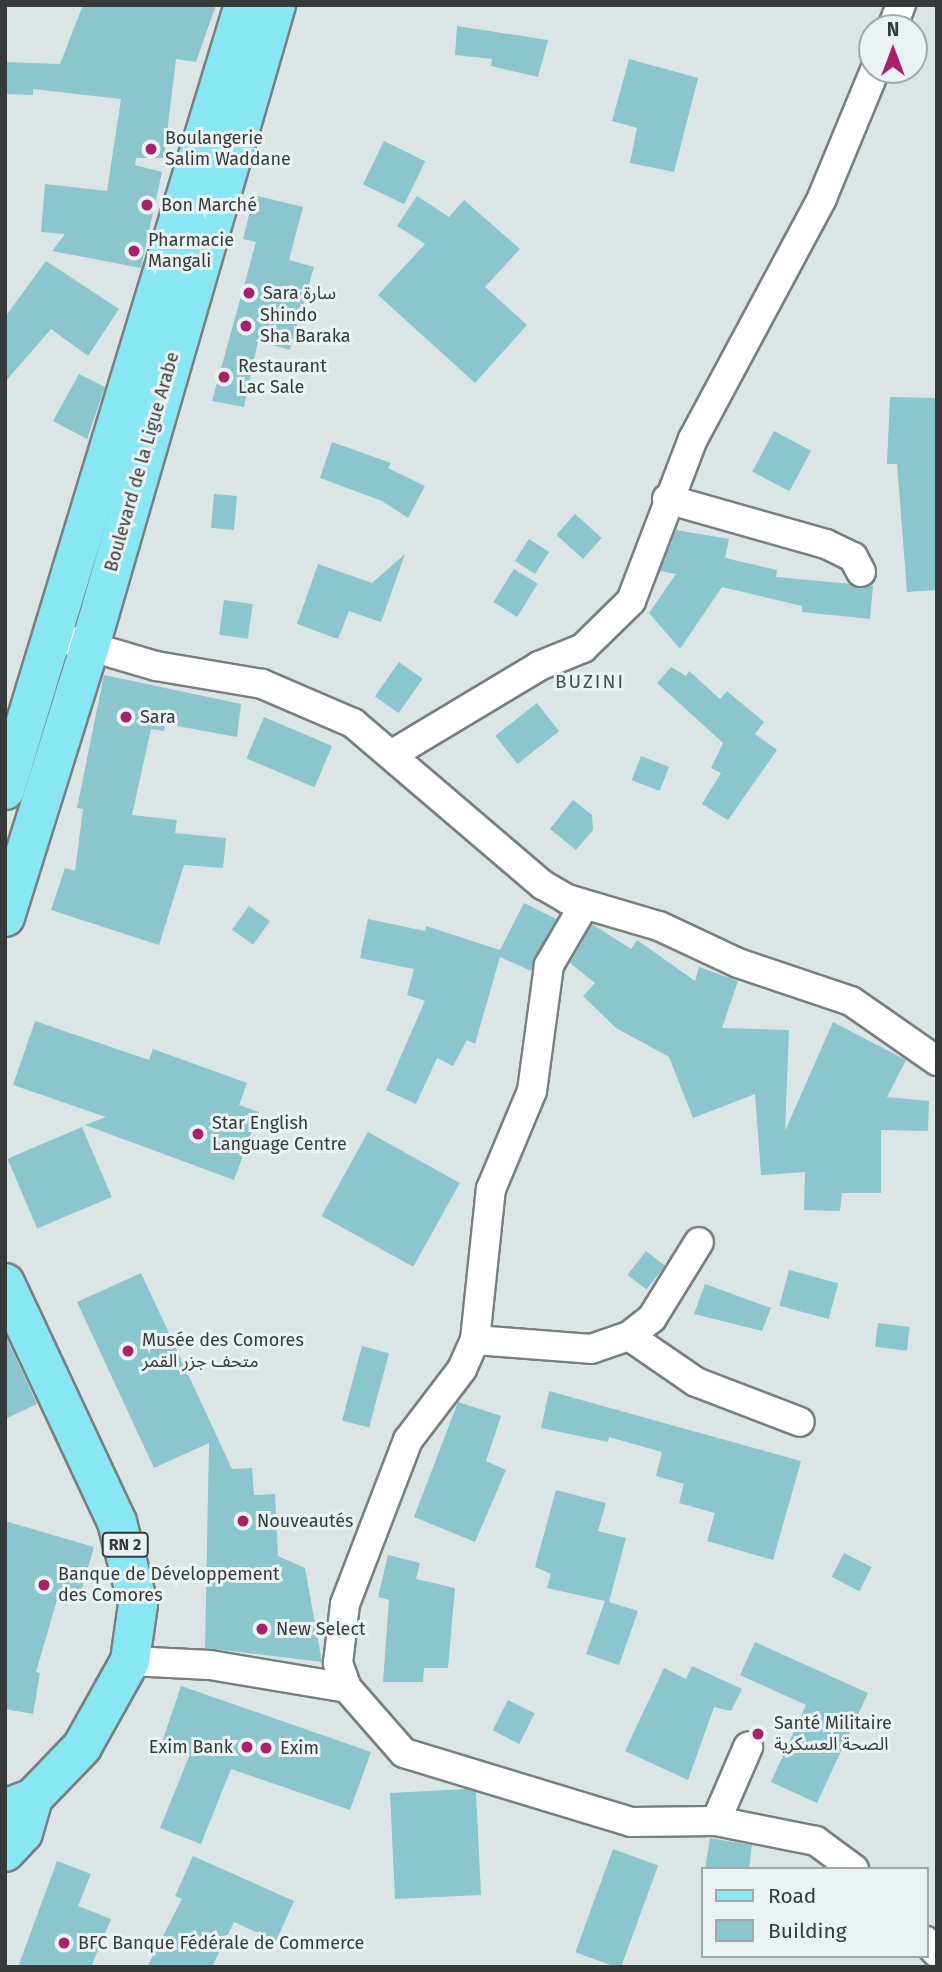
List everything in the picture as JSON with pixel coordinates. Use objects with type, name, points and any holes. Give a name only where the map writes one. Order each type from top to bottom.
[{"type":"main road","name":"Boulevard de la Ligue Arabe","points":[[172,308],[244,5]]},
{"type":"main road","name":"Boulevard de la Ligue Arabe","points":[[5,916],[72,642],[172,308],[276,5]]},
{"type":"main road","name":"Boulevard de la Ligue Arabe","points":[[5,790],[72,642]]},
{"type":"main road","name":"RN 2","points":[[5,1283],[131,1561],[138,1604],[130,1661],[82,1747],[19,1804],[23,1833],[5,1852]]},
{"type":"street","points":[[391,755],[539,666],[583,648],[631,601],[667,499],[693,439],[822,198],[869,84]]},
{"type":"street","points":[[667,499],[826,544],[853,557],[861,572]]},
{"type":"street","points":[[72,642],[284,691],[353,723],[507,858],[584,905],[659,926],[738,963],[851,1001],[937,1061]]},
{"type":"street","points":[[584,905],[549,965],[532,1091],[491,1189],[475,1340],[463,1369],[408,1440],[354,1576],[338,1663],[347,1688],[404,1752],[631,1822],[716,1821],[816,1841],[851,1867]]},
{"type":"street","points":[[475,1340],[591,1349],[629,1336],[652,1318],[699,1242]]},
{"type":"street","points":[[629,1336],[696,1382],[800,1422]]},
{"type":"street","points":[[130,1661],[210,1665],[347,1688]]},
{"type":"street","points":[[716,1821],[748,1747]]},
{"type":"building","points":[[83,5],[216,5],[196,62],[176,59],[164,158],[136,158],[135,165],[162,172],[141,268],[52,251],[65,234],[41,232],[45,184],[107,191],[121,99],[33,89],[33,95],[5,94],[5,62],[60,64]]},
{"type":"building","points":[[457,26],[548,40],[538,77],[491,66],[492,59],[455,55]]},
{"type":"building","points":[[629,59],[698,78],[674,172],[630,163],[637,128],[612,121]]},
{"type":"building","points":[[384,141],[425,161],[404,204],[363,184]]},
{"type":"building","points":[[254,195],[303,207],[289,260],[314,267],[290,350],[258,341],[244,407],[212,401],[256,242],[243,239]]},
{"type":"building","points":[[417,196],[449,217],[464,200],[520,249],[485,287],[527,325],[475,383],[378,295],[425,244],[397,226]]},
{"type":"building","points":[[46,261],[119,309],[88,356],[51,329],[5,382],[5,317]]},
{"type":"building","points":[[79,374],[105,387],[87,439],[53,421]]},
{"type":"building","points":[[890,397],[937,398],[937,590],[907,592],[897,464],[887,464]]},
{"type":"building","points":[[774,431],[811,451],[789,491],[752,472]]},
{"type":"building","points":[[332,442],[391,463],[388,468],[425,486],[408,518],[382,501],[320,478]]},
{"type":"building","points":[[214,494],[237,496],[234,530],[211,528]]},
{"type":"building","points":[[575,514],[602,538],[583,559],[556,535]]},
{"type":"building","points":[[676,530],[729,539],[725,558],[777,570],[776,577],[873,586],[870,619],[802,612],[802,606],[722,587],[680,649],[649,613],[676,574],[660,571]]},
{"type":"building","points":[[529,539],[549,552],[535,574],[515,561]]},
{"type":"building","points":[[405,554],[381,622],[349,611],[338,639],[297,624],[318,564],[372,583]]},
{"type":"building","points":[[514,569],[538,584],[517,617],[493,602]]},
{"type":"building","points":[[224,600],[253,604],[248,639],[219,635]]},
{"type":"building","points":[[399,662],[423,679],[399,713],[375,696]]},
{"type":"building","points":[[671,667],[686,676],[689,671],[720,699],[727,691],[764,722],[755,734],[777,750],[728,820],[702,804],[721,773],[711,768],[723,743],[657,683]]},
{"type":"building","points":[[104,675],[241,704],[237,737],[166,724],[164,731],[151,729],[132,815],[177,820],[175,833],[226,838],[223,868],[184,865],[159,945],[51,910],[65,868],[75,871],[83,809],[77,808]]},
{"type":"building","points":[[537,703],[559,731],[517,764],[495,736]]},
{"type":"building","points":[[264,717],[332,746],[315,787],[246,758]]},
{"type":"building","points":[[641,756],[669,767],[660,791],[632,780]]},
{"type":"building","points":[[573,800],[592,815],[593,830],[576,850],[550,829]]},
{"type":"building","points":[[524,903],[556,919],[531,971],[500,957],[475,1044],[467,1040],[453,1066],[437,1058],[416,1104],[386,1090],[425,1001],[407,995],[414,969],[360,958],[368,919],[425,931],[426,926],[500,950]]},
{"type":"building","points":[[249,906],[270,921],[253,945],[232,929]]},
{"type":"building","points":[[592,924],[631,949],[637,940],[695,981],[699,967],[738,981],[722,1028],[789,1030],[785,1131],[833,1022],[906,1060],[887,1097],[929,1101],[928,1131],[881,1130],[881,1193],[842,1193],[840,1211],[804,1210],[805,1172],[761,1175],[755,1094],[693,1118],[669,1057],[616,1028],[583,996],[595,983],[570,963]]},
{"type":"building","points":[[35,1021],[149,1060],[153,1049],[247,1083],[239,1105],[259,1112],[234,1180],[85,1125],[106,1117],[13,1085]]},
{"type":"building","points":[[82,1127],[112,1197],[37,1229],[7,1159]]},
{"type":"building","points":[[368,1132],[460,1183],[413,1267],[321,1216]]},
{"type":"building","points":[[646,1251],[665,1266],[646,1289],[628,1275]]},
{"type":"building","points":[[789,1270],[838,1283],[829,1319],[779,1306]]},
{"type":"building","points":[[141,1273],[232,1469],[252,1468],[254,1495],[275,1494],[278,1556],[305,1568],[322,1662],[205,1648],[209,1443],[154,1468],[77,1302]]},
{"type":"building","points":[[705,1284],[771,1308],[762,1331],[694,1314]]},
{"type":"building","points":[[878,1323],[910,1327],[907,1351],[875,1347]]},
{"type":"building","points":[[5,1335],[37,1404],[5,1419]]},
{"type":"building","points":[[362,1346],[389,1353],[369,1428],[342,1420]]},
{"type":"building","points":[[549,1391],[801,1461],[773,1560],[707,1541],[715,1513],[679,1503],[684,1484],[656,1476],[662,1452],[609,1437],[608,1442],[541,1428]]},
{"type":"building","points":[[458,1402],[501,1416],[486,1461],[506,1470],[475,1542],[414,1517]]},
{"type":"building","points":[[556,1490],[606,1503],[598,1531],[626,1538],[609,1602],[638,1611],[619,1665],[586,1654],[605,1601],[547,1588],[551,1574],[535,1567]]},
{"type":"building","name":"Banque de Développement des Comores","points":[[5,1521],[94,1547],[79,1599],[59,1593],[36,1672],[40,1673],[33,1714],[5,1709]]},
{"type":"building","points":[[844,1553],[872,1567],[859,1591],[832,1577]]},
{"type":"building","points":[[388,1555],[420,1563],[416,1579],[455,1588],[448,1668],[424,1668],[423,1682],[383,1682],[389,1600],[378,1597]]},
{"type":"building","points":[[755,1642],[868,1693],[817,1803],[771,1782],[806,1705],[740,1675]]},
{"type":"building","points":[[692,1666],[742,1689],[731,1711],[714,1707],[688,1780],[625,1751],[664,1668],[686,1679]]},
{"type":"building","name":"Exim","points":[[181,1686],[371,1752],[350,1810],[231,1769],[201,1844],[160,1828],[190,1754],[161,1745]]},
{"type":"building","points":[[508,1700],[535,1714],[519,1744],[493,1730]]},
{"type":"building","points":[[467,1789],[476,1792],[481,1895],[395,1899],[390,1793]]},
{"type":"building","points":[[710,1838],[752,1845],[749,1867],[705,1867]]},
{"type":"building","points":[[613,1849],[658,1865],[621,1967],[575,1952]]},
{"type":"building","points":[[193,1856],[294,1901],[276,1941],[234,1922],[212,1967],[147,1967],[182,1899],[175,1896]]},
{"type":"building","name":"BFC Banque Fédérale de Commerce","points":[[57,1861],[91,1874],[78,1906],[111,1919],[91,1967],[18,1967]]},
{"type":"place","name":"Boulangerie Salim Waddane","points":[[151,149]]},
{"type":"place","name":"Bon Marché","points":[[147,205]]},
{"type":"place","name":"Pharmacie Mangali","points":[[134,251]]},
{"type":"place","name":"Sara سارة","points":[[249,293]]},
{"type":"place","name":"Shindo Sha Baraka","points":[[246,326]]},
{"type":"place","name":"Restaurant Lac Sale","points":[[224,377]]},
{"type":"place","name":"Sara","points":[[126,717]]},
{"type":"place","name":"Star English Language Centre","points":[[198,1134]]},
{"type":"place","name":"Musée des Comores متحف جزر القمر","points":[[128,1351]]},
{"type":"place","name":"Nouveautés","points":[[243,1521]]},
{"type":"place","name":"Banque de Développement des Comores","points":[[44,1585]]},
{"type":"place","name":"New Select","points":[[262,1629]]},
{"type":"place","name":"Santé Militaire الصحة العسكرية","points":[[758,1734]]},
{"type":"place","name":"Exim Bank","points":[[247,1747]]},
{"type":"place","name":"Exim","points":[[266,1748]]},
{"type":"place","name":"BFC Banque Fédérale de Commerce","points":[[64,1943]]},
{"type":"district","name":"BUZINI","points":[[590,682]]}]
